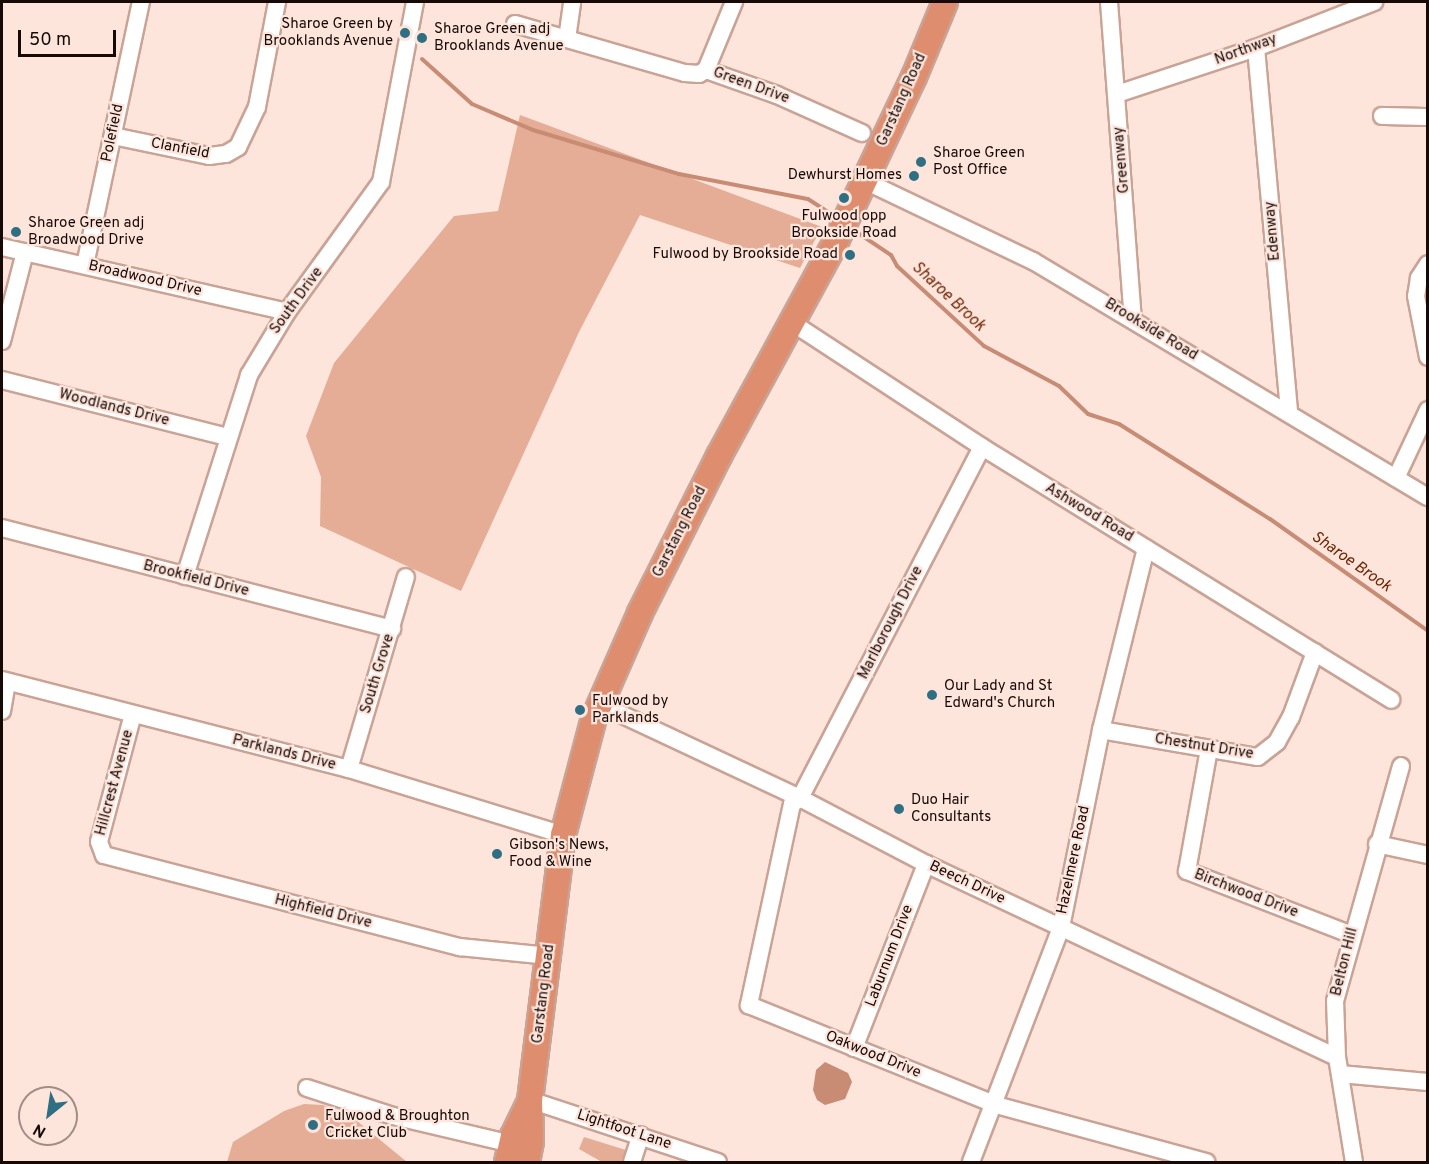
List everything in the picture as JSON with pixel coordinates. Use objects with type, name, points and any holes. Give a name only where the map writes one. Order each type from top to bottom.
[{"type":"highway","name":"Garstang Road","points":[[527,1162],[531,1142],[530,1100],[563,835],[579,763],[599,704],[640,613],[791,322],[836,241],[945,2]]},
{"type":"highway","name":"Garstang Road","points":[[509,1153],[530,1100]]},
{"type":"street","name":"Polefield","points":[[85,265],[141,2]]},
{"type":"street","name":"Clanfield","points":[[113,136],[209,156],[226,154],[238,147],[257,107],[277,2]]},
{"type":"street","name":"South Drive","points":[[185,576],[227,437],[249,375],[287,312],[381,182],[415,2]]},
{"type":"street","points":[[567,39],[572,2]]},
{"type":"street","points":[[706,70],[734,2]]},
{"type":"street","name":"Greenway","points":[[1109,2],[1133,318]]},
{"type":"street","name":"Northway","points":[[1117,94],[1256,48],[1374,2]]},
{"type":"street","name":"Green Drive","points":[[515,24],[685,73],[699,74],[706,70],[719,77],[777,95],[862,133]]},
{"type":"street","name":"Edenway","points":[[1256,48],[1289,414]]},
{"type":"street","points":[[1382,116],[1428,117]]},
{"type":"street","name":"Brookside Road","points":[[865,181],[1033,261],[1133,318],[1428,497]]},
{"type":"street","name":"Broadwood Drive","points":[[2,247],[287,312]]},
{"type":"street","points":[[2,341],[25,252]]},
{"type":"street","points":[[1428,264],[1419,278],[1416,296],[1428,357]]},
{"type":"street","name":"Ashwood Road","points":[[791,322],[982,447],[1391,700]]},
{"type":"street","name":"Woodlands Drive","points":[[2,380],[227,437]]},
{"type":"street","points":[[1396,478],[1428,410]]},
{"type":"street","name":"Marlborough Drive","points":[[800,798],[982,447]]},
{"type":"street","name":"Brookfield Drive","points":[[2,528],[392,628]]},
{"type":"street","name":"Hazelmere Road","points":[[971,1162],[996,1105],[1060,927],[1101,730],[1146,548]]},
{"type":"street","name":"South Grove","points":[[349,770],[406,577]]},
{"type":"street","name":"Chestnut Drive","points":[[1101,730],[1258,757],[1277,742],[1316,652]]},
{"type":"street","points":[[2,711],[4,681]]},
{"type":"street","name":"Parklands Drive","points":[[4,681],[349,770],[563,835]]},
{"type":"street","name":"Beech Drive","points":[[599,704],[800,798],[926,864],[1337,1057]]},
{"type":"street","name":"Hillcrest Avenue","points":[[100,852],[99,842],[133,714]]},
{"type":"street","name":"Birchwood Drive","points":[[1209,749],[1187,871],[1352,935]]},
{"type":"street","name":"Belton Hill","points":[[1354,1162],[1337,1057],[1335,1001],[1377,843],[1401,766]]},
{"type":"street","name":"Oakwood Drive","points":[[800,798],[792,804],[749,1005],[996,1105],[1206,1162]]},
{"type":"street","points":[[1377,843],[1428,855]]},
{"type":"street","name":"Highfield Drive","points":[[100,852],[109,858],[460,947],[549,956]]},
{"type":"street","name":"Laburnum Drive","points":[[854,1048],[926,864]]},
{"type":"street","points":[[1340,1074],[1428,1082]]},
{"type":"street","points":[[307,1088],[509,1153]]},
{"type":"street","name":"Lightfoot Lane","points":[[530,1100],[718,1162]]},
{"type":"street","points":[[632,1162],[641,1135]]},
{"type":"shaded area","points":[[520,115],[822,227],[800,268],[640,215],[579,332],[461,591],[320,526],[321,477],[306,436],[334,363],[454,216],[498,211]]},
{"type":"shaded area","points":[[825,1062],[848,1073],[852,1082],[845,1099],[825,1105],[817,1100],[813,1090],[816,1070]]},
{"type":"shaded area","name":"Fulwood & Broughton Cricket Club","points":[[304,1104],[323,1105],[351,1116],[407,1162],[227,1162],[233,1142],[284,1111]]},
{"type":"shaded area","points":[[584,1137],[629,1151],[624,1162],[602,1162],[579,1149]]},
{"type":"waterway","name":"Sharoe Brook","points":[[422,59],[472,104],[533,130],[679,174],[808,199],[839,219]]},
{"type":"waterway","name":"Sharoe Brook","points":[[852,229],[891,255],[897,266],[984,346],[1059,386],[1088,414],[1119,424],[1270,519],[1428,631]]},
{"type":"place","name":"Sharoe Green by Brooklands Avenue","points":[[405,33]]},
{"type":"place","name":"Sharoe Green adj Brooklands Avenue","points":[[422,38]]},
{"type":"place","name":"Sharoe Green Post Office","points":[[921,162]]},
{"type":"place","name":"Dewhurst Homes","points":[[914,176]]},
{"type":"place","name":"Fulwood opp Brookside Road","points":[[844,198]]},
{"type":"place","name":"Sharoe Green adj Broadwood Drive","points":[[16,232]]},
{"type":"place","name":"Fulwood by Brookside Road","points":[[850,255]]},
{"type":"place","name":"Our Lady and St Edward's Church","points":[[932,695]]},
{"type":"place","name":"Fulwood by Parklands","points":[[580,710]]},
{"type":"place","name":"Duo Hair Consultants","points":[[899,809]]},
{"type":"place","name":"Gibson's News, Food & Wine","points":[[497,854]]},
{"type":"place","name":"Fulwood & Broughton Cricket Club","points":[[313,1125]]}]
